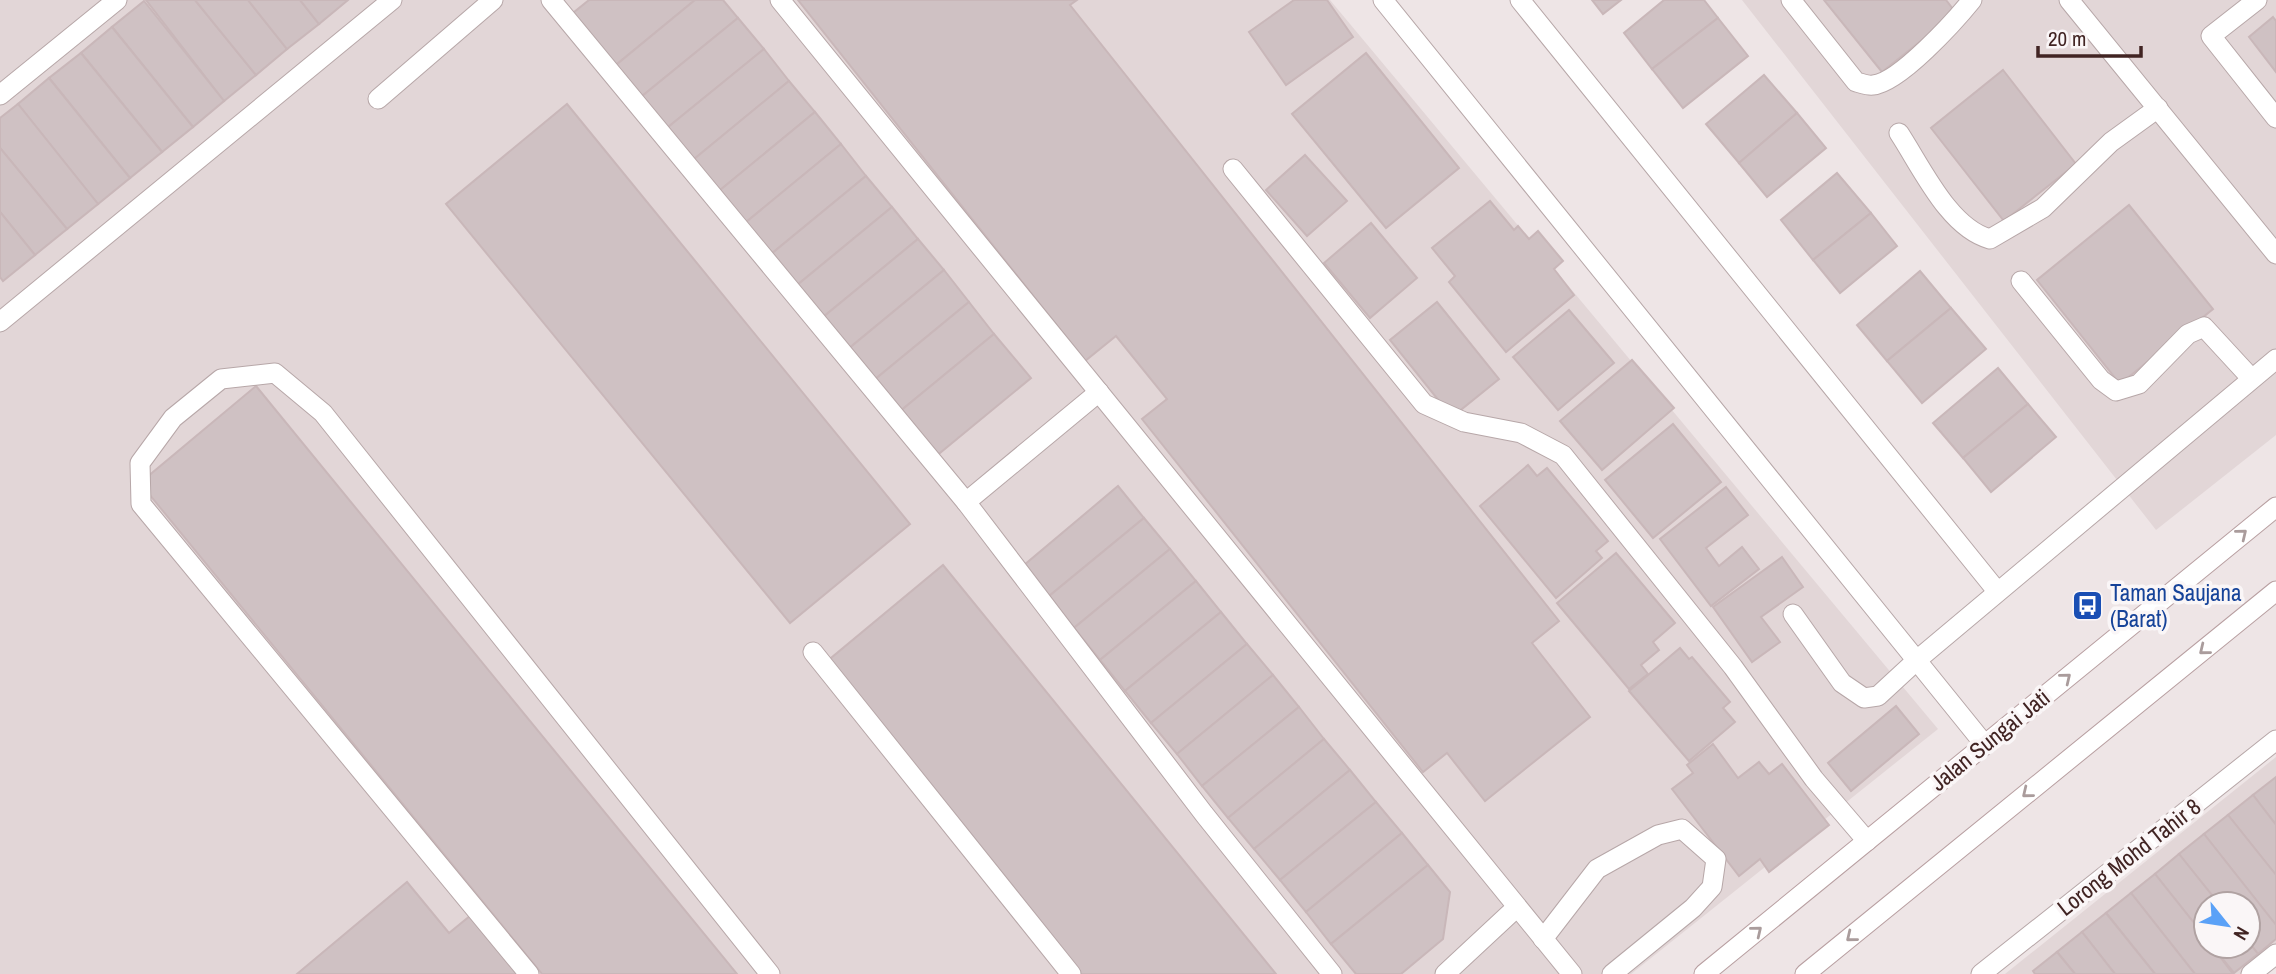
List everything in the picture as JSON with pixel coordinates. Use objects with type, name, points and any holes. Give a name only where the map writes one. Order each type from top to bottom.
[{"type":"street","points":[[0,96],[117,0]]},
{"type":"street","points":[[0,321],[392,0]]},
{"type":"street","points":[[378,99],[493,0]]},
{"type":"street","points":[[551,0],[966,502],[1204,814],[1332,974]]},
{"type":"street","points":[[780,0],[1572,974]]},
{"type":"street","points":[[1383,0],[1984,745]]},
{"type":"street","points":[[1520,0],[1997,591]]},
{"type":"street","points":[[1791,0],[1856,82],[1872,85],[1890,79],[1951,26],[1972,0]]},
{"type":"street","points":[[2069,0],[2276,254]]},
{"type":"street","points":[[2257,0],[2211,36],[2276,118]]},
{"type":"street","points":[[1899,133],[1932,188],[1973,234],[1990,239],[2043,208],[2111,142],[2158,108]]},
{"type":"street","points":[[1233,169],[1424,404],[1464,422],[1521,433],[1563,455],[1733,667],[1814,779],[1867,841]]},
{"type":"street","points":[[2021,281],[2101,380],[2116,391],[2138,384],[2188,334],[2204,327],[2250,378]]},
{"type":"street","points":[[1793,614],[1842,683],[1864,698],[1878,696],[1997,591],[2276,359]]},
{"type":"street","points":[[530,974],[141,504],[140,463],[173,418],[221,379],[275,373],[323,413],[770,974]]},
{"type":"street","points":[[966,502],[1099,392]]},
{"type":"street","name":"Jalan Sungai Jati","points":[[1704,974],[2276,507]]},
{"type":"street","points":[[1805,974],[2276,591]]},
{"type":"street","points":[[813,652],[1071,974]]},
{"type":"street","name":"Lorong Mohd Tahir 8","points":[[1981,974],[2276,740]]},
{"type":"street","points":[[1543,939],[1597,869],[1658,835],[1682,829],[1716,859],[1712,887],[1693,908],[1612,974]]},
{"type":"street","points":[[1445,974],[1517,907]]},
{"type":"street","points":[[2251,974],[2276,954]]},
{"type":"shaded area","points":[[0,0],[1330,0],[1938,729],[1631,974],[0,974]]},
{"type":"shaded area","points":[[1742,0],[2276,0],[2276,435],[2156,530]]},
{"type":"shaded area","points":[[2276,757],[2276,946],[2262,958],[2262,890],[2192,890],[2192,960],[2259,960],[2242,974],[2005,974]]},
{"type":"building","points":[[146,0],[195,0],[256,75],[224,101]]},
{"type":"building","points":[[195,0],[248,0],[287,49],[256,75]]},
{"type":"building","points":[[248,0],[300,0],[319,24],[287,49]]},
{"type":"building","points":[[300,0],[348,0],[319,24]]},
{"type":"building","points":[[589,0],[695,0],[616,65],[573,13]]},
{"type":"building","points":[[695,0],[723,0],[738,18],[641,97],[616,65]]},
{"type":"building","points":[[798,0],[1077,0],[1070,5],[1559,621],[1532,643],[1590,717],[1485,801],[1447,753],[1423,772],[1142,419],[1167,399],[1116,336],[1085,361]]},
{"type":"building","points":[[1294,0],[1327,0],[1353,37],[1286,85],[1249,32]]},
{"type":"building","points":[[1592,0],[1621,0],[1603,14]]},
{"type":"building","points":[[1664,0],[1704,0],[1718,18],[1652,69],[1624,33]]},
{"type":"building","points":[[1824,0],[1946,0],[1956,13],[1882,72]]},
{"type":"building","points":[[144,1],[224,101],[193,127],[112,27]]},
{"type":"building","points":[[2273,17],[2276,21],[2276,72],[2249,37]]},
{"type":"building","points":[[738,18],[764,49],[667,128],[641,97]]},
{"type":"building","points":[[1718,18],[1748,56],[1683,108],[1652,69]]},
{"type":"building","points":[[112,27],[193,127],[162,152],[81,53]]},
{"type":"building","points":[[764,49],[789,81],[693,160],[667,128]]},
{"type":"building","points":[[81,53],[162,152],[130,178],[49,78]]},
{"type":"building","points":[[1366,53],[1459,168],[1386,228],[1292,114]]},
{"type":"building","points":[[2003,70],[2076,164],[2004,221],[1931,128]]},
{"type":"building","points":[[1764,75],[1797,113],[1739,163],[1706,124]]},
{"type":"building","points":[[49,78],[130,178],[98,204],[18,104]]},
{"type":"building","points":[[789,81],[815,112],[719,191],[693,160]]},
{"type":"building","points":[[18,104],[98,204],[67,229],[0,148],[0,118]]},
{"type":"building","points":[[567,104],[910,524],[790,623],[446,204]]},
{"type":"building","points":[[815,112],[841,144],[745,223],[719,191]]},
{"type":"building","points":[[1797,113],[1826,148],[1767,197],[1739,163]]},
{"type":"building","points":[[841,144],[866,176],[770,255],[745,223]]},
{"type":"building","points":[[0,148],[67,229],[35,255],[0,212]]},
{"type":"building","points":[[1305,155],[1347,201],[1307,236],[1266,190]]},
{"type":"building","points":[[1837,173],[1871,213],[1813,260],[1781,220]]},
{"type":"building","points":[[866,176],[892,207],[796,286],[770,255]]},
{"type":"building","points":[[1490,201],[1514,230],[1518,226],[1529,239],[1538,231],[1563,261],[1554,269],[1574,295],[1506,352],[1449,282],[1455,276],[1432,248]]},
{"type":"building","points":[[2129,205],[2213,309],[2120,384],[2037,280]]},
{"type":"building","points":[[892,207],[918,239],[822,318],[796,286]]},
{"type":"building","points":[[0,212],[35,255],[3,281],[0,277]]},
{"type":"building","points":[[1871,213],[1897,246],[1840,293],[1813,260]]},
{"type":"building","points":[[1371,223],[1417,278],[1370,318],[1324,263]]},
{"type":"building","points":[[918,239],[944,270],[847,350],[822,318]]},
{"type":"building","points":[[944,270],[969,302],[873,381],[847,350]]},
{"type":"building","points":[[1920,271],[1951,308],[1887,361],[1857,325]]},
{"type":"building","points":[[969,302],[994,334],[898,413],[873,381]]},
{"type":"building","points":[[1437,302],[1499,379],[1452,417],[1390,340]]},
{"type":"building","points":[[1951,308],[1986,349],[1922,403],[1887,361]]},
{"type":"building","points":[[1569,310],[1614,363],[1558,410],[1513,357]]},
{"type":"building","points":[[994,334],[1031,378],[935,457],[898,413]]},
{"type":"building","points":[[1632,360],[1674,408],[1602,470],[1560,421]]},
{"type":"building","points":[[1998,368],[2028,404],[1963,458],[1933,423]]},
{"type":"building","points":[[256,386],[737,974],[542,974],[140,483]]},
{"type":"building","points":[[2028,404],[2056,437],[1991,492],[1963,458]]},
{"type":"building","points":[[1673,424],[1721,482],[1653,538],[1605,480]]},
{"type":"building","points":[[1528,465],[1537,476],[1547,468],[1608,541],[1596,551],[1602,558],[1556,598],[1480,506]]},
{"type":"building","points":[[1118,486],[1144,518],[1048,597],[1023,566]]},
{"type":"building","points":[[1726,487],[1748,515],[1706,548],[1719,566],[1742,547],[1759,569],[1711,606],[1660,539]]},
{"type":"building","points":[[1144,518],[1170,549],[1074,628],[1048,597]]},
{"type":"building","points":[[1170,549],[1196,581],[1100,660],[1074,628]]},
{"type":"building","points":[[1616,553],[1675,623],[1653,642],[1659,650],[1641,665],[1648,674],[1629,689],[1557,603]]},
{"type":"building","points":[[1782,557],[1803,587],[1761,617],[1780,642],[1752,662],[1713,607]]},
{"type":"building","points":[[943,565],[1276,974],[1079,974],[825,663]]},
{"type":"building","points":[[1196,581],[1221,612],[1125,691],[1100,660]]},
{"type":"building","points":[[1221,612],[1247,644],[1151,723],[1125,691]]},
{"type":"building","points":[[1247,644],[1273,675],[1177,754],[1151,723]]},
{"type":"building","points":[[1680,648],[1689,659],[1692,657],[1730,702],[1723,708],[1735,722],[1689,761],[1629,691]]},
{"type":"building","points":[[1273,675],[1299,707],[1202,786],[1177,754]]},
{"type":"building","points":[[1896,706],[1919,734],[1851,791],[1828,763]]},
{"type":"building","points":[[1299,707],[1324,739],[1228,818],[1202,786]]},
{"type":"building","points":[[1324,739],[1350,770],[1254,849],[1228,818]]},
{"type":"building","points":[[1713,744],[1738,778],[1759,762],[1769,774],[1782,764],[1829,825],[1769,872],[1760,859],[1739,876],[1672,789],[1693,773],[1687,765]]},
{"type":"building","points":[[1350,770],[1376,802],[1280,880],[1254,849]]},
{"type":"building","points":[[2276,777],[2276,825],[2253,795]]},
{"type":"building","points":[[2253,795],[2276,825],[2276,875],[2228,815]]},
{"type":"building","points":[[1376,802],[1402,833],[1306,912],[1280,880]]},
{"type":"building","points":[[2228,815],[2276,875],[2276,925],[2262,907],[2262,890],[2248,890],[2204,834]]},
{"type":"building","points":[[1402,833],[1428,865],[1331,944],[1306,912]]},
{"type":"building","points":[[2204,834],[2248,890],[2208,890],[2179,854]]},
{"type":"building","points":[[2179,854],[2208,890],[2192,890],[2192,920],[2155,874]]},
{"type":"building","points":[[1428,865],[1450,892],[1443,939],[1401,974],[1356,974],[1331,944]]},
{"type":"building","points":[[2155,874],[2192,920],[2192,960],[2222,960],[2233,974],[2195,974],[2131,893]]},
{"type":"building","points":[[407,882],[449,933],[470,916],[518,974],[297,974]]},
{"type":"building","points":[[2131,893],[2195,974],[2155,974],[2106,913]]},
{"type":"building","points":[[2262,907],[2276,925],[2276,939],[2262,951]]},
{"type":"building","points":[[2106,913],[2155,974],[2115,974],[2082,932]]},
{"type":"building","points":[[2082,932],[2115,974],[2075,974],[2057,952]]},
{"type":"building","points":[[2057,952],[2075,974],[2035,974],[2033,971]]},
{"type":"building","points":[[2223,960],[2250,960],[2234,973]]},
{"type":"place","name":"Taman Saujana (Barat)","points":[[2087,606]]}]
